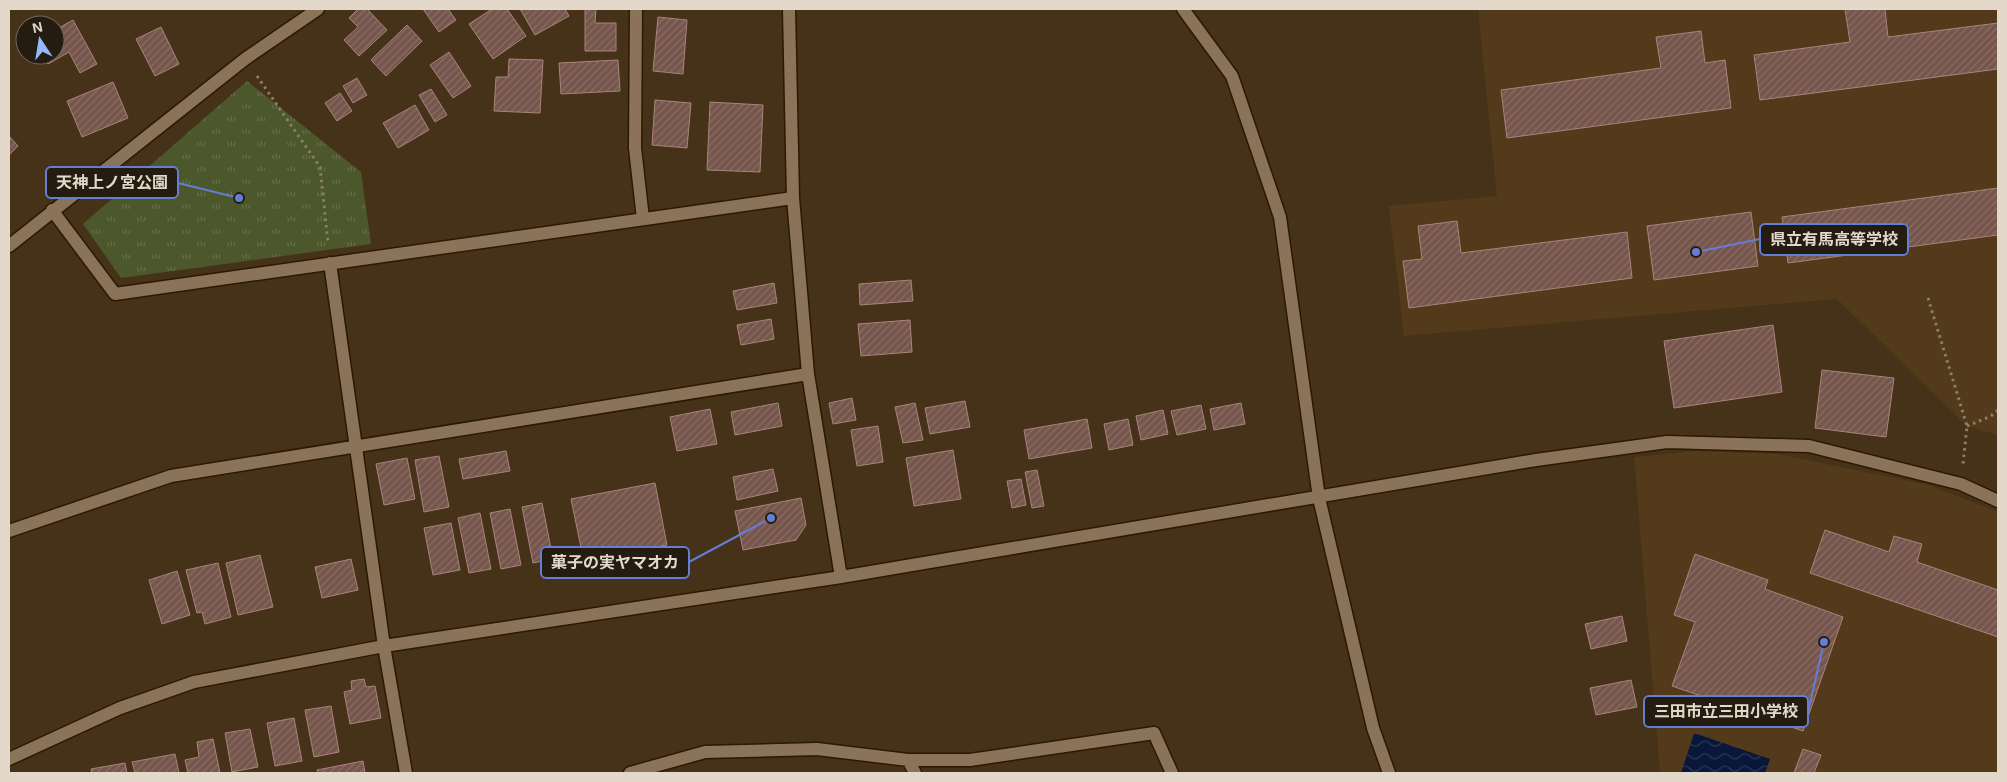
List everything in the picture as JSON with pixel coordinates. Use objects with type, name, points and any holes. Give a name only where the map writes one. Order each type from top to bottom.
[{"type":"street","points":[[9,246],[52,210],[245,59],[318,9]]},
{"type":"street","points":[[636,9],[635,148],[643,219]]},
{"type":"street","points":[[788,9],[793,198],[808,374],[841,577]]},
{"type":"street","points":[[1183,9],[1232,76],[1280,217],[1319,498],[1373,728],[1389,773]]},
{"type":"street","points":[[52,210],[114,294],[793,198]]},
{"type":"street","points":[[330,264],[384,646],[406,773]]},
{"type":"street","points":[[9,531],[171,476],[808,374]]},
{"type":"street","points":[[9,759],[120,708],[194,682],[384,646],[841,577],[1536,460],[1667,442],[1809,446],[1960,484],[1998,501]]},
{"type":"street","points":[[630,773],[704,752],[817,749],[908,760],[970,760],[1154,733],[1172,773]]},
{"type":"street","points":[[908,760],[915,773]]},
{"type":"path","points":[[245,59],[320,167],[330,264]]},
{"type":"path","points":[[1928,298],[1967,426],[1960,484]]},
{"type":"path","points":[[1967,426],[1991,416],[1998,410]]},
{"type":"shaded area","points":[[1478,9],[1998,9],[1998,435],[1967,426],[1837,299],[1404,336],[1389,206],[1497,196]]},
{"type":"shaded area","points":[[1697,451],[1778,454],[1929,485],[1998,512],[1998,773],[1660,773],[1634,457]]},
{"type":"green space","points":[[247,81],[361,172],[371,244],[121,278],[83,224]]},
{"type":"water","points":[[1694,733],[1770,759],[1765,773],[1681,773]]},
{"type":"building","points":[[358,9],[367,9],[387,30],[359,56],[344,40],[358,27],[349,18]]},
{"type":"building","points":[[423,9],[448,9],[456,20],[439,32]]},
{"type":"building","points":[[492,9],[507,9],[526,36],[493,59],[469,24]]},
{"type":"building","points":[[520,9],[565,9],[569,16],[535,35]]},
{"type":"building","points":[[585,9],[596,9],[595,23],[616,23],[616,51],[585,51]]},
{"type":"building","points":[[1845,9],[1885,9],[1888,37],[1998,23],[1998,69],[1760,100],[1754,55],[1850,42]]},
{"type":"building","points":[[658,17],[687,20],[683,74],[653,71]]},
{"type":"building","points":[[73,20],[97,64],[80,73],[69,52],[65,54],[65,24]]},
{"type":"building","points":[[407,25],[422,41],[386,76],[371,60]]},
{"type":"building","points":[[161,27],[179,64],[155,76],[136,39]]},
{"type":"building","points":[[1701,31],[1705,63],[1725,60],[1731,108],[1507,138],[1501,90],[1661,68],[1656,37]]},
{"type":"building","points":[[449,52],[471,86],[453,98],[430,65]]},
{"type":"building","points":[[509,59],[543,60],[540,113],[494,111],[496,77],[508,77]]},
{"type":"building","points":[[618,60],[620,91],[561,94],[559,63]]},
{"type":"building","points":[[357,78],[367,95],[353,103],[343,86]]},
{"type":"building","points":[[113,82],[128,118],[82,137],[67,101]]},
{"type":"building","points":[[431,89],[447,115],[435,122],[419,95]]},
{"type":"building","points":[[340,93],[352,111],[337,121],[325,103]]},
{"type":"building","points":[[655,100],[691,103],[687,148],[652,145]]},
{"type":"building","points":[[710,102],[763,105],[760,172],[707,170]]},
{"type":"building","points":[[415,105],[429,130],[398,148],[383,123]]},
{"type":"building","points":[[9,136],[18,146],[9,155]]},
{"type":"building","points":[[1998,188],[1998,235],[1788,263],[1782,217]]},
{"type":"building","points":[[1751,212],[1758,266],[1654,280],[1647,226]]},
{"type":"building","points":[[1457,221],[1461,253],[1627,232],[1632,278],[1409,308],[1403,261],[1422,259],[1418,226]]},
{"type":"building","points":[[911,280],[913,301],[860,305],[859,284]]},
{"type":"building","points":[[774,283],[777,303],[737,310],[733,291]]},
{"type":"building","points":[[771,319],[774,339],[741,345],[737,325]]},
{"type":"building","points":[[910,320],[912,352],[861,356],[858,324]]},
{"type":"building","points":[[1773,325],[1782,392],[1674,408],[1664,341]]},
{"type":"building","points":[[1822,370],[1894,378],[1886,437],[1815,428]]},
{"type":"building","points":[[852,398],[856,420],[833,424],[829,403]]},
{"type":"building","points":[[965,401],[970,427],[930,434],[925,408]]},
{"type":"building","points":[[778,403],[782,426],[735,435],[731,412]]},
{"type":"building","points":[[915,403],[923,440],[903,443],[895,407]]},
{"type":"building","points":[[1241,403],[1245,424],[1214,430],[1210,409]]},
{"type":"building","points":[[1201,405],[1206,429],[1177,435],[1171,411]]},
{"type":"building","points":[[710,409],[717,444],[677,451],[670,417]]},
{"type":"building","points":[[1163,410],[1168,434],[1141,440],[1136,416]]},
{"type":"building","points":[[1087,419],[1092,448],[1029,459],[1024,430]]},
{"type":"building","points":[[1128,419],[1133,445],[1109,450],[1104,424]]},
{"type":"building","points":[[878,426],[883,462],[857,466],[851,430]]},
{"type":"building","points":[[953,450],[961,499],[914,506],[906,458]]},
{"type":"building","points":[[506,451],[510,471],[463,479],[459,459]]},
{"type":"building","points":[[439,456],[449,507],[424,512],[415,460]]},
{"type":"building","points":[[407,458],[415,499],[384,505],[376,464]]},
{"type":"building","points":[[773,469],[778,491],[737,500],[733,477]]},
{"type":"building","points":[[1037,470],[1044,506],[1032,508],[1025,472]]},
{"type":"building","points":[[1021,479],[1026,505],[1012,508],[1007,481]]},
{"type":"building","points":[[655,483],[667,545],[584,562],[571,499]]},
{"type":"building","points":[[801,498],[806,525],[796,540],[743,550],[735,511]]},
{"type":"building","points":[[542,503],[553,559],[533,563],[522,507]]},
{"type":"building","points":[[510,509],[521,565],[501,569],[490,513]]},
{"type":"building","points":[[480,513],[491,569],[469,573],[458,518]]},
{"type":"building","points":[[451,523],[460,570],[433,575],[424,528]]},
{"type":"building","points":[[1825,530],[1889,552],[1894,536],[1922,544],[1917,562],[1998,590],[1998,637],[1810,573]]},
{"type":"building","points":[[1695,554],[1768,580],[1765,589],[1843,617],[1803,731],[1672,686],[1695,622],[1674,615]]},
{"type":"building","points":[[260,555],[273,607],[238,615],[226,563]]},
{"type":"building","points":[[351,559],[358,590],[322,598],[315,567]]},
{"type":"building","points":[[218,563],[231,617],[205,624],[202,612],[197,613],[186,570]]},
{"type":"building","points":[[177,571],[190,615],[162,624],[149,580]]},
{"type":"building","points":[[1622,616],[1627,641],[1591,649],[1585,624]]},
{"type":"building","points":[[364,679],[366,687],[375,686],[381,718],[350,724],[344,692],[352,690],[351,681]]},
{"type":"building","points":[[1631,680],[1637,707],[1596,715],[1590,688]]},
{"type":"building","points":[[331,706],[339,752],[314,757],[305,710]]},
{"type":"building","points":[[294,718],[302,761],[275,766],[267,723]]},
{"type":"building","points":[[250,729],[258,767],[232,772],[225,733]]},
{"type":"building","points":[[213,739],[220,773],[188,773],[185,760],[199,757],[197,742]]},
{"type":"building","points":[[1803,749],[1821,755],[1814,773],[1794,773]]},
{"type":"building","points":[[175,754],[179,773],[135,773],[132,762]]},
{"type":"building","points":[[363,761],[365,773],[318,773],[317,770]]},
{"type":"building","points":[[125,763],[127,773],[92,773],[91,769]]},
{"type":"place","name":"天神上ノ宮公園","points":[[239,198]]},
{"type":"place","name":"県立有馬高等学校","points":[[1696,252]]},
{"type":"place","name":"菓子の実ヤマオカ","points":[[771,518]]},
{"type":"place","name":"三田市立三田小学校","points":[[1824,642]]}]
